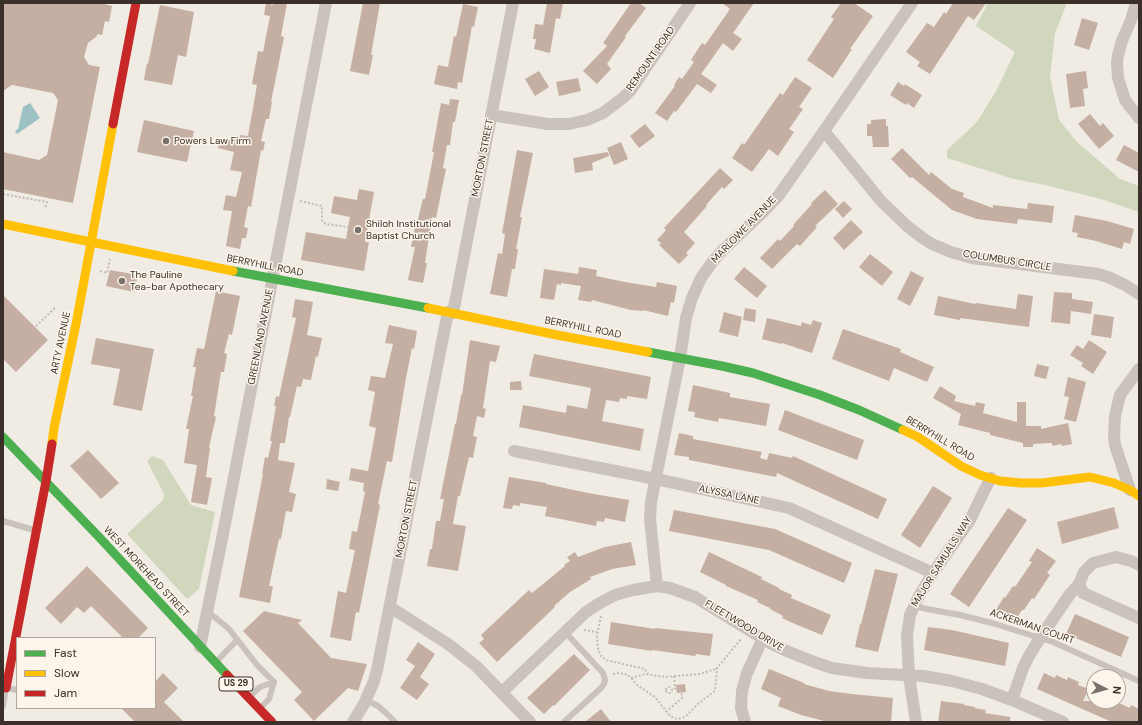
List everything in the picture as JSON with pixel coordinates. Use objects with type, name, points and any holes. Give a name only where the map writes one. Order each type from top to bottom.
[{"type":"street","name":"ARTY AVENUE","points":[[6,688],[9,659],[46,481],[54,428],[76,324],[136,3]]},
{"type":"street","name":"GREENLAND AVENUE","points":[[200,646],[222,540],[326,3]]},
{"type":"street","name":"MORTON STREET","points":[[353,722],[366,700],[377,670],[513,3]]},
{"type":"street","name":"REMOUNT ROAD","points":[[491,115],[548,124],[569,124],[587,120],[603,113],[630,91],[690,3]]},
{"type":"street","name":"MARLOWE AVENUE","points":[[657,586],[650,519],[651,502],[680,358],[686,318],[692,298],[701,278],[713,261],[779,195],[912,3]]},
{"type":"street","points":[[1136,3],[1122,41],[1117,63],[1118,78],[1125,100],[1139,118]]},
{"type":"street","name":"COLUMBUS CIRCLE","points":[[824,131],[881,201],[907,226],[932,244],[972,258],[1098,274],[1126,285],[1139,294]]},
{"type":"street","name":"BERRYHILL ROAD","points":[[3,224],[272,279],[450,312],[557,335],[722,366],[820,395],[859,410],[918,437],[961,466],[1000,481],[1042,483],[1090,477],[1104,480],[1135,493]]},
{"type":"street","points":[[1135,493],[1119,458],[1114,436],[1115,416],[1120,395],[1139,369]]},
{"type":"street","name":"WEST MOREHEAD STREET","points":[[3,437],[272,722]]},
{"type":"street","name":"ALYSSA LANE","points":[[514,452],[656,479],[789,508],[933,572]]},
{"type":"street","name":"MAJOR SAMUALS WAY","points":[[916,722],[909,676],[907,636],[910,615],[933,572],[970,520],[991,478]]},
{"type":"street","points":[[1012,700],[1023,668],[1040,638],[1070,594],[1080,584],[1084,572],[1093,563],[1116,557],[1139,564]]},
{"type":"street","points":[[1080,584],[1083,593],[1139,618]]},
{"type":"street","name":"FLEETWOOD DRIVE","points":[[502,692],[586,612],[615,595],[657,586],[670,588],[695,597],[763,638],[789,652],[817,663],[832,668],[867,673],[938,678],[952,681],[982,689],[1012,700],[1063,722]]},
{"type":"street","points":[[390,607],[448,644],[476,666],[530,722]]},
{"type":"street","points":[[745,722],[741,708],[742,691],[746,673],[763,638]]},
{"type":"lane","points":[[3,521],[36,531]]},
{"type":"lane","name":"ACKERMAN COURT","points":[[914,606],[992,623],[1053,642],[1139,681]]},
{"type":"lane","points":[[207,611],[229,629],[257,665],[274,682]]},
{"type":"lane","points":[[564,722],[601,688],[605,680],[604,673],[565,632]]},
{"type":"lane","points":[[215,662],[237,640]]},
{"type":"lane","points":[[248,697],[260,687],[274,682]]},
{"type":"lane","points":[[259,708],[269,699],[274,682]]},
{"type":"lane","points":[[3,706],[6,688],[16,690]]},
{"type":"lane","points":[[366,700],[378,706],[395,722]]},
{"type":"path","points":[[3,194],[47,202],[45,208]]},
{"type":"path","points":[[300,201],[322,206],[322,222],[326,224],[348,227]]},
{"type":"path","points":[[94,270],[107,273],[111,256]]},
{"type":"path","points":[[36,326],[56,307]]},
{"type":"path","points":[[602,612],[597,632],[598,649],[601,656],[645,669],[648,674]]},
{"type":"path","points":[[581,629],[597,632]]},
{"type":"path","points":[[609,674],[619,673],[628,675],[637,685],[655,697],[670,716],[677,719],[686,716],[699,703],[715,691],[717,670],[726,656],[743,636]]},
{"type":"path","points":[[631,678],[648,674],[660,677],[699,674],[717,670]]},
{"type":"path","points":[[666,712],[682,698],[681,688],[673,689],[674,676]]},
{"type":"green space","points":[[988,3],[1067,3],[1055,33],[1050,76],[1059,120],[1077,142],[1120,179],[1139,186],[1139,212],[1101,199],[1014,179],[947,158],[947,150],[977,122],[996,91],[1015,52],[976,26]]},
{"type":"green space","points":[[152,456],[163,460],[191,505],[215,512],[199,589],[187,599],[127,534],[163,500],[164,494],[147,461]]},
{"type":"water","points":[[30,103],[40,118],[17,134],[15,131],[18,129],[23,107]]},
{"type":"building","points":[[3,3],[100,3],[112,6],[109,22],[105,21],[102,35],[97,34],[97,36],[88,43],[84,57],[89,65],[100,67],[73,203],[3,189],[3,152],[39,160],[47,155],[58,100],[53,93],[12,85],[3,91]]},
{"type":"building","points":[[266,3],[273,5],[273,3],[287,3],[281,36],[284,37],[269,119],[266,119],[261,141],[265,142],[263,151],[261,150],[251,207],[248,206],[244,227],[248,228],[246,238],[242,238],[240,249],[226,246],[232,211],[223,210],[226,195],[236,197],[242,172],[230,170],[234,152],[218,148],[220,138],[239,142],[240,135],[248,136],[257,85],[252,84],[258,51],[263,52],[270,16],[264,15]]},
{"type":"building","points":[[363,3],[380,3],[369,75],[350,71]]},
{"type":"building","points":[[547,3],[563,3],[560,19],[556,18],[550,53],[534,49],[536,39],[533,39],[535,24],[543,25]]},
{"type":"building","points":[[631,3],[639,3],[646,8],[625,36],[626,37],[607,64],[611,69],[597,84],[583,71],[607,46],[603,43]]},
{"type":"building","points":[[722,3],[754,3],[733,33],[742,39],[733,51],[723,43],[701,74],[717,85],[711,93],[697,84],[676,112],[674,111],[667,121],[655,113],[675,86],[674,85],[679,77],[682,79],[694,62],[691,60],[702,43],[705,45],[730,9]]},
{"type":"building","points":[[841,3],[854,3],[873,16],[850,49],[852,49],[833,78],[807,60],[834,19],[831,17]]},
{"type":"building","points":[[953,3],[986,3],[974,20],[968,16],[930,74],[917,66],[920,62],[906,52],[927,23],[934,27],[944,12],[946,14]]},
{"type":"building","points":[[463,4],[478,7],[474,27],[472,26],[462,83],[458,82],[457,89],[434,84],[438,65],[448,67],[454,36],[456,37]]},
{"type":"building","points":[[160,5],[194,12],[186,57],[178,55],[172,85],[144,80]]},
{"type":"building","points":[[1082,18],[1098,23],[1089,50],[1074,45]]},
{"type":"building","points":[[539,71],[549,87],[535,96],[525,79]]},
{"type":"building","points":[[1086,71],[1088,88],[1083,89],[1085,106],[1070,108],[1066,74]]},
{"type":"building","points":[[795,77],[812,88],[799,107],[803,109],[789,129],[794,132],[778,156],[769,149],[752,172],[732,158],[742,143],[744,145],[780,93],[783,95]]},
{"type":"building","points":[[578,78],[581,91],[559,96],[556,82]]},
{"type":"building","points":[[898,82],[904,86],[905,84],[922,95],[914,108],[890,95]]},
{"type":"building","points":[[450,99],[459,100],[455,122],[453,122],[450,145],[447,145],[443,168],[446,169],[436,218],[432,217],[425,263],[427,263],[423,283],[408,280],[415,247],[411,247],[423,199],[425,199],[441,103],[449,105]]},
{"type":"building","points":[[1090,114],[1100,126],[1103,123],[1114,136],[1099,149],[1078,124]]},
{"type":"building","points":[[886,119],[886,126],[888,126],[889,147],[873,147],[872,136],[867,136],[867,124],[871,124],[871,120]]},
{"type":"building","name":"Powers Law Firm","points":[[144,120],[194,131],[187,162],[137,152]]},
{"type":"building","points":[[645,124],[655,136],[639,148],[630,136]]},
{"type":"building","points":[[621,142],[628,159],[614,165],[607,148]]},
{"type":"building","points":[[1124,145],[1139,153],[1139,172],[1116,160]]},
{"type":"building","points":[[902,148],[929,175],[931,172],[952,189],[964,193],[963,197],[993,208],[993,205],[1027,209],[1028,203],[1054,206],[1052,223],[1018,219],[1017,224],[977,219],[952,210],[912,177],[910,178],[891,159]]},
{"type":"building","points":[[517,150],[533,153],[520,217],[522,217],[516,249],[518,249],[515,269],[512,269],[507,297],[490,294],[498,253],[502,254],[505,234],[502,233]]},
{"type":"building","points":[[608,152],[609,156],[592,163],[593,170],[575,173],[573,158]]},
{"type":"building","points":[[720,168],[733,180],[724,189],[722,187],[684,232],[695,243],[686,253],[688,255],[679,264],[659,245],[661,243],[657,240],[666,230],[664,228]]},
{"type":"building","name":"Shiloh Institutional Baptist Church","points":[[359,189],[374,192],[365,242],[369,242],[364,271],[301,260],[306,232],[346,239],[350,217],[331,213],[334,196],[357,200]]},
{"type":"building","points":[[825,190],[838,204],[815,226],[817,227],[800,246],[797,244],[772,269],[760,258],[778,239],[780,241],[812,204],[811,203]]},
{"type":"building","points":[[844,201],[852,209],[843,218],[835,209]]},
{"type":"building","points":[[1075,215],[1107,221],[1134,229],[1130,244],[1124,242],[1122,249],[1077,237],[1078,233],[1072,232]]},
{"type":"building","points":[[851,220],[863,232],[844,250],[833,238]]},
{"type":"building","points":[[870,254],[893,272],[882,286],[859,267]]},
{"type":"building","points":[[579,267],[597,270],[596,276],[625,282],[656,287],[657,282],[677,286],[674,303],[671,302],[668,316],[643,310],[631,310],[592,300],[591,302],[578,300],[581,286],[561,283],[561,285],[557,284],[554,300],[540,298],[544,269],[578,274]]},
{"type":"building","points":[[744,267],[767,286],[757,298],[734,279]]},
{"type":"building","name":"The Pauline Tea-bar Apothecary","points":[[110,270],[138,275],[134,292],[106,286]]},
{"type":"building","points":[[911,271],[924,278],[910,306],[897,299]]},
{"type":"building","points":[[216,291],[240,296],[232,335],[229,334],[224,353],[227,354],[224,372],[221,372],[214,416],[216,417],[209,447],[206,477],[212,478],[207,505],[191,502],[197,465],[184,463],[189,429],[186,429],[193,396],[191,396],[196,367],[193,367],[197,348],[204,349]]},
{"type":"building","points":[[1054,292],[1072,293],[1072,299],[1093,302],[1091,314],[1071,311],[1070,324],[1051,322]]},
{"type":"building","points":[[1018,294],[1033,296],[1029,327],[960,318],[960,320],[934,315],[938,296],[975,304],[1016,309]]},
{"type":"building","points":[[3,295],[48,340],[16,372],[3,359]]},
{"type":"building","points":[[295,299],[313,302],[307,335],[322,338],[318,357],[316,356],[311,380],[303,379],[301,387],[297,386],[289,417],[285,443],[280,443],[278,460],[295,463],[289,492],[296,494],[292,512],[286,511],[281,539],[279,539],[269,586],[273,586],[270,603],[239,597],[265,457],[268,458],[272,441],[270,441],[276,406],[274,406],[276,396],[279,397],[296,318],[292,317]]},
{"type":"building","points":[[745,308],[756,310],[755,322],[743,320]]},
{"type":"building","points":[[724,312],[742,317],[738,337],[719,332]]},
{"type":"building","points":[[1094,314],[1114,317],[1111,338],[1091,335]]},
{"type":"building","points":[[767,318],[801,326],[802,322],[811,325],[813,320],[822,323],[812,353],[782,343],[762,339]]},
{"type":"building","points":[[389,325],[417,331],[406,378],[392,462],[387,461],[359,613],[356,612],[351,641],[330,637],[338,591],[346,593],[355,550],[349,549],[352,531],[357,532],[365,492],[363,491],[364,483],[349,480],[351,468],[368,471],[376,428],[369,426],[375,392],[368,390],[371,376],[385,378],[393,344],[385,343]]},
{"type":"building","points":[[843,329],[901,349],[900,352],[934,367],[927,382],[894,368],[889,381],[832,359]]},
{"type":"building","points":[[96,338],[154,349],[142,411],[113,405],[120,369],[91,364]]},
{"type":"building","points":[[470,340],[500,346],[496,362],[490,361],[483,408],[486,409],[484,418],[477,416],[473,436],[477,437],[473,458],[469,457],[460,496],[458,496],[453,524],[466,526],[458,571],[427,566],[430,549],[432,549],[436,521],[440,521],[444,499],[440,499],[462,395]]},
{"type":"building","points":[[1089,340],[1107,352],[1093,374],[1081,366],[1083,363],[1070,355],[1077,345],[1083,349]]},
{"type":"building","points":[[534,354],[651,377],[647,399],[627,396],[627,399],[620,398],[619,402],[606,400],[602,421],[644,429],[640,451],[519,427],[523,405],[566,413],[567,405],[587,409],[591,388],[529,376]]},
{"type":"building","points":[[1037,364],[1049,367],[1046,379],[1034,376]]},
{"type":"building","points":[[1068,377],[1086,382],[1076,422],[1064,419],[1069,397],[1064,396]]},
{"type":"building","points":[[521,381],[522,390],[510,390],[510,382]]},
{"type":"building","points":[[693,385],[730,393],[730,397],[770,404],[766,426],[719,418],[718,422],[694,417],[695,412],[688,411]]},
{"type":"building","points":[[940,386],[956,396],[954,401],[975,406],[976,402],[985,404],[983,413],[1017,422],[1017,402],[1026,402],[1026,426],[1041,426],[1041,429],[1068,423],[1072,444],[1052,446],[1052,443],[1033,444],[1033,447],[1023,447],[1023,443],[958,425],[961,414],[933,398]]},
{"type":"building","points":[[785,410],[864,440],[857,460],[778,430]]},
{"type":"building","points":[[679,433],[693,436],[693,439],[762,452],[760,458],[767,460],[769,453],[792,458],[793,456],[887,499],[878,519],[777,473],[776,477],[689,460],[689,457],[674,455]]},
{"type":"building","points":[[88,450],[119,483],[101,499],[70,466]]},
{"type":"building","points":[[509,477],[629,500],[625,522],[605,518],[604,522],[597,521],[596,526],[545,516],[547,507],[520,503],[520,506],[513,505],[512,509],[503,508]]},
{"type":"building","points":[[327,479],[340,482],[338,491],[326,489]]},
{"type":"building","points":[[933,486],[952,498],[920,548],[901,535]]},
{"type":"building","points":[[1114,507],[1119,528],[1062,544],[1057,522]]},
{"type":"building","points":[[1008,508],[1027,520],[969,607],[950,594]]},
{"type":"building","points":[[674,510],[775,529],[852,563],[844,583],[769,550],[669,531]]},
{"type":"building","points":[[631,542],[636,565],[612,569],[590,577],[591,579],[570,592],[554,606],[555,607],[497,662],[479,643],[484,639],[481,635],[529,590],[532,593],[565,566],[564,565],[570,561],[567,557],[575,552],[578,557],[605,547]]},
{"type":"building","points":[[1037,548],[1056,561],[1047,573],[1050,575],[1034,599],[1032,598],[1014,622],[996,610],[1013,586],[1015,587],[1032,562],[1029,561]]},
{"type":"building","points":[[709,552],[762,577],[761,579],[792,595],[791,598],[831,615],[822,635],[782,618],[783,616],[757,602],[758,600],[726,586],[700,572]]},
{"type":"building","points":[[87,566],[148,628],[139,637],[122,637],[91,606],[84,613],[77,607],[61,624],[45,608]]},
{"type":"building","points":[[875,569],[898,574],[878,652],[855,647]]},
{"type":"building","points":[[264,611],[302,620],[298,623],[331,658],[367,664],[358,691],[348,688],[314,721],[294,700],[302,692],[243,631]]},
{"type":"building","points":[[1075,614],[1129,637],[1121,657],[1066,634]]},
{"type":"building","points":[[611,622],[655,629],[713,634],[710,656],[696,654],[695,656],[652,651],[608,644]]},
{"type":"building","points":[[928,627],[952,630],[1009,643],[1005,666],[924,650]]},
{"type":"building","points":[[418,642],[435,654],[420,677],[429,684],[417,700],[400,688],[415,666],[406,660]]},
{"type":"building","points":[[574,654],[590,670],[544,714],[527,698]]},
{"type":"building","points":[[769,669],[804,684],[829,691],[893,698],[891,722],[828,722],[801,715],[778,706],[781,698],[761,689]]},
{"type":"building","points":[[163,673],[178,688],[164,702],[184,722],[135,722],[122,709],[156,709],[156,681]]},
{"type":"building","points":[[1044,673],[1055,678],[1056,675],[1067,680],[1068,677],[1079,682],[1078,685],[1086,688],[1086,695],[1083,701],[1086,701],[1086,709],[1126,709],[1126,706],[1130,708],[1131,705],[1139,709],[1139,722],[1112,722],[1037,689]]},
{"type":"building","points":[[685,684],[686,692],[677,693],[676,685]]},
{"type":"building","points":[[941,701],[964,704],[975,707],[974,708],[986,710],[985,713],[1010,717],[1010,722],[938,722]]},
{"type":"building","points":[[601,709],[611,722],[585,722]]},
{"type":"traffic: fast","points":[[233,271],[428,308]]},
{"type":"traffic: fast","points":[[648,352],[753,373],[820,395],[859,410],[903,430]]},
{"type":"traffic: fast","points":[[3,437],[99,537],[227,675]]},
{"type":"traffic: slow","points":[[52,444],[113,124]]},
{"type":"traffic: slow","points":[[3,224],[233,271]]},
{"type":"traffic: slow","points":[[428,308],[648,352]]},
{"type":"traffic: slow","points":[[903,430],[918,437],[961,466],[980,475],[1000,481],[1042,483],[1090,477],[1114,483],[1139,496]]},
{"type":"traffic: jam","points":[[113,124],[136,3]]},
{"type":"traffic: jam","points":[[6,688],[52,444]]},
{"type":"traffic: jam","points":[[227,675],[272,722]]},
{"type":"place","name":"Powers Law Firm","points":[[166,141]]},
{"type":"place","name":"Shiloh Institutional Baptist Church","points":[[358,230]]},
{"type":"place","name":"The Pauline Tea-bar Apothecary","points":[[122,281]]}]
